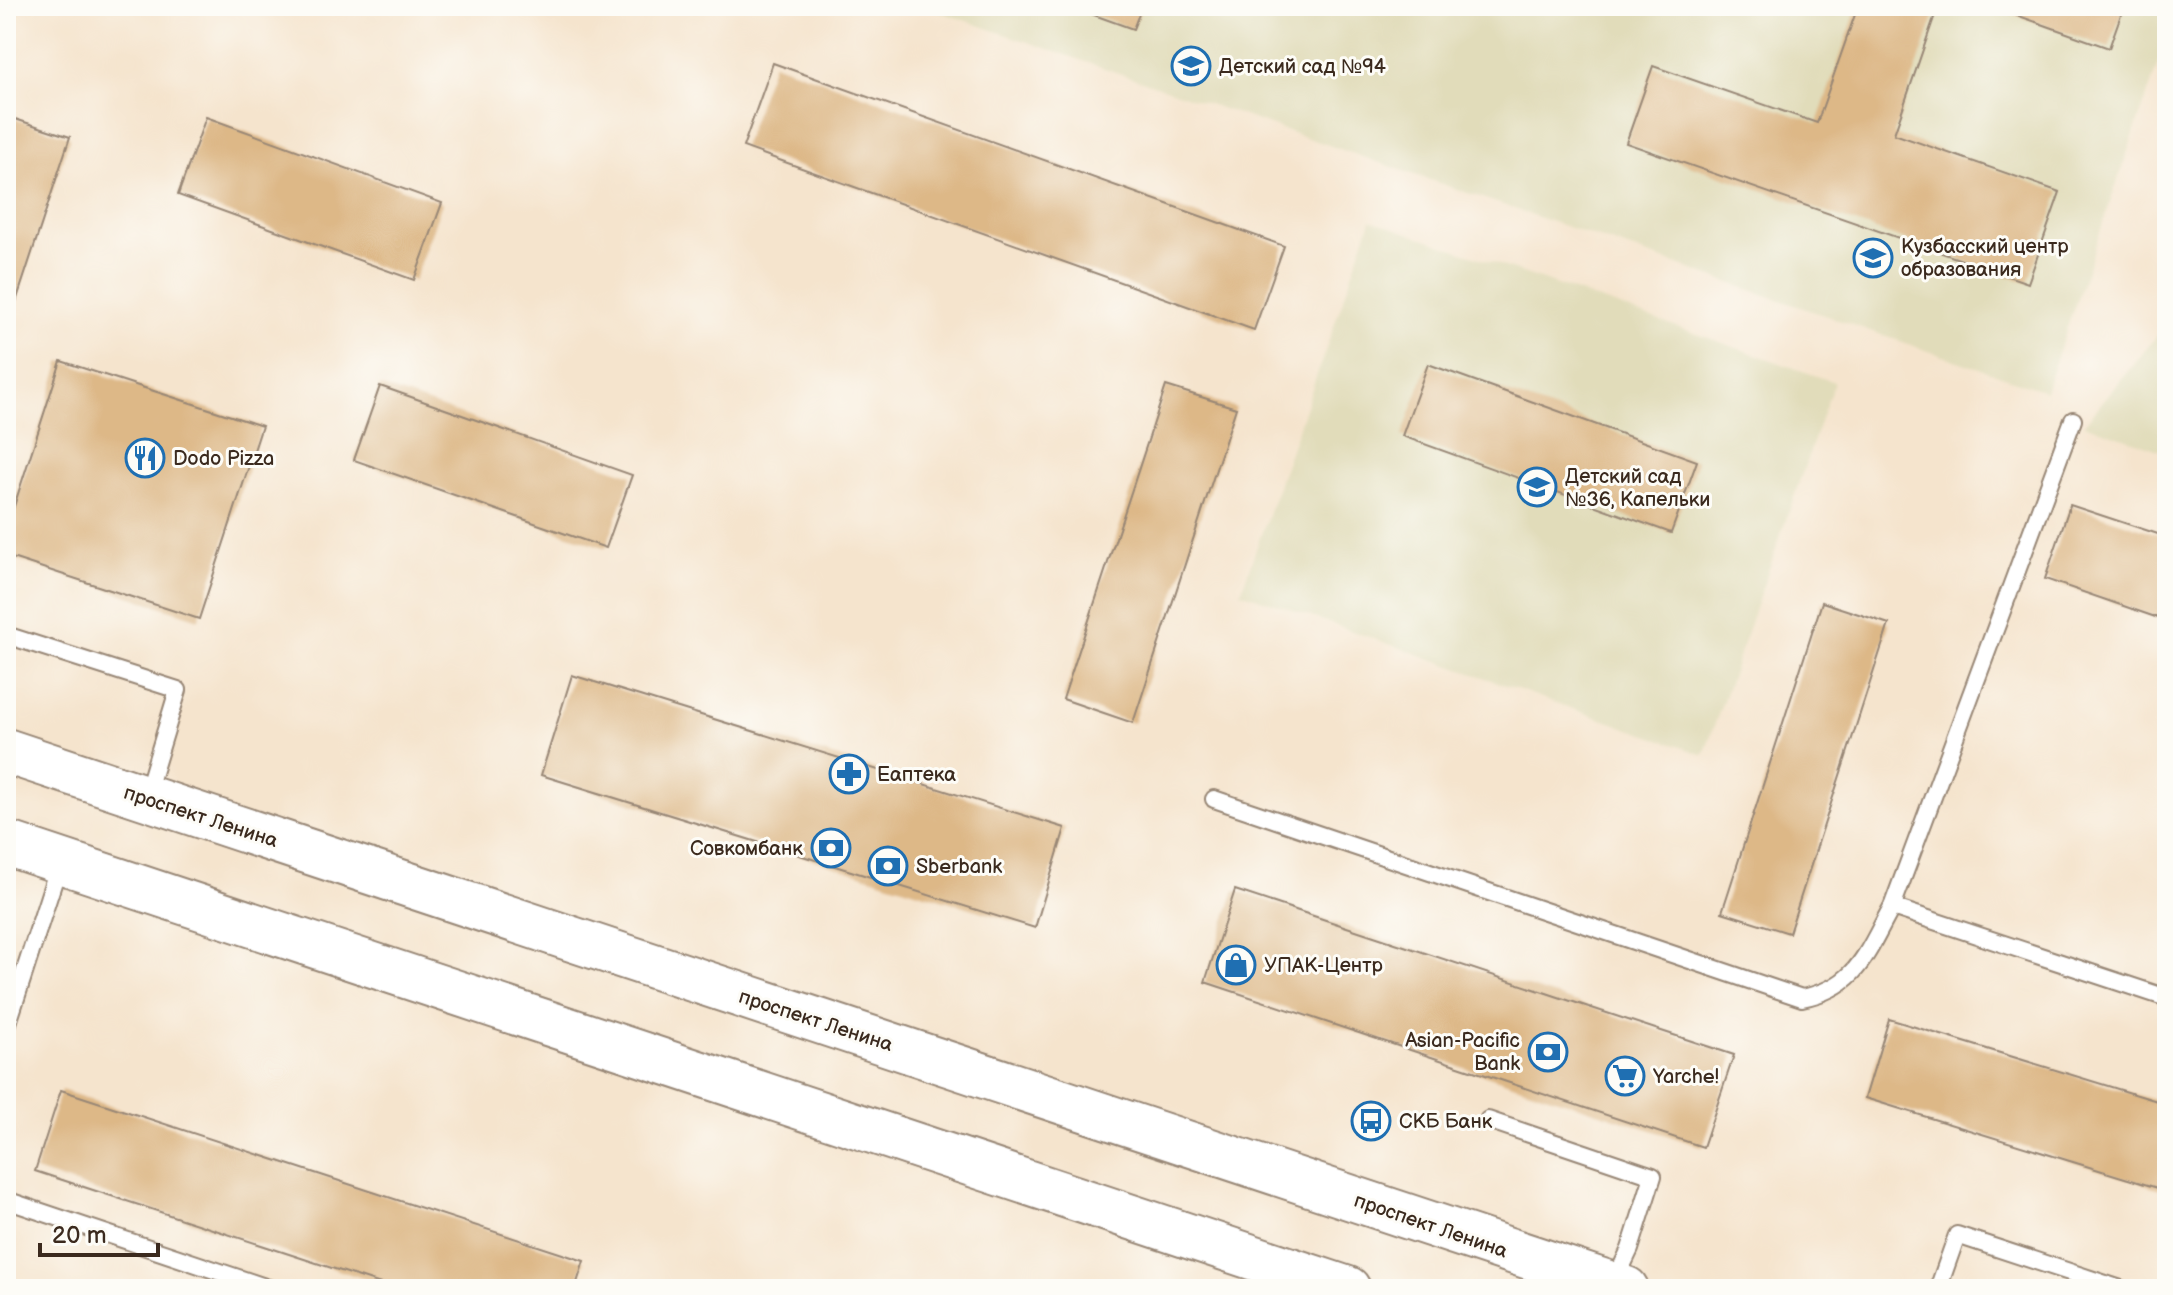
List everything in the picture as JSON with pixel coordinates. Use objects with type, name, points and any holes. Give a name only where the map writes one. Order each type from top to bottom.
[{"type":"main road","name":"проспект Ленина","points":[[6,751],[1617,1288]]},
{"type":"main road","points":[[6,843],[1348,1289]]},
{"type":"lane","points":[[1214,799],[1802,998],[1830,992],[1854,974],[1892,907],[2073,420]]},
{"type":"lane","points":[[6,635],[178,690],[146,798]]},
{"type":"lane","points":[[6,1029],[60,861]]},
{"type":"lane","points":[[1892,907],[2167,998]]},
{"type":"lane","points":[[1488,1120],[1653,1176],[1617,1288]]},
{"type":"lane","points":[[6,1200],[271,1289]]},
{"type":"lane","points":[[1938,1289],[1957,1235],[2121,1289]]},
{"type":"shaded area","name":"Кузбасский центр образования","points":[[923,6],[2167,6],[2167,38],[2045,391]]},
{"type":"shaded area","name":"Детский сад №36, Капельки","points":[[1371,220],[1834,382],[1704,755],[1241,592]]},
{"type":"shaded area","points":[[2167,324],[2167,453],[2084,424]]},
{"type":"building","points":[[1069,6],[1142,6],[1133,29]]},
{"type":"building","points":[[1858,6],[1938,6],[1894,134],[2060,192],[2028,283],[1626,143],[1653,66],[1817,123]]},
{"type":"building","points":[[1991,6],[2124,6],[2109,48]]},
{"type":"building","points":[[773,63],[1284,246],[1254,330],[743,147]]},
{"type":"building","points":[[6,116],[70,137],[7,329],[6,329]]},
{"type":"building","points":[[206,117],[442,203],[414,280],[178,195]]},
{"type":"building","points":[[61,361],[262,426],[199,619],[6,556],[6,531]]},
{"type":"building","points":[[1428,364],[1697,461],[1671,533],[1402,436]]},
{"type":"building","points":[[380,386],[632,475],[606,548],[354,460]]},
{"type":"building","points":[[1166,386],[1236,408],[1133,723],[1063,699]]},
{"type":"building","points":[[2070,505],[2167,537],[2167,621],[2045,579]]},
{"type":"building","points":[[1822,602],[1889,624],[1789,933],[1722,912]]},
{"type":"building","points":[[572,675],[1065,828],[1035,928],[541,775]]},
{"type":"building","points":[[1235,890],[1734,1055],[1703,1147],[1205,982]]},
{"type":"building","points":[[1889,1019],[2167,1104],[2167,1191],[1865,1098]]},
{"type":"building","points":[[61,1090],[584,1261],[575,1289],[396,1289],[35,1171]]},
{"type":"place","name":"Детский сад №94","points":[[1191,66]]},
{"type":"place","name":"Кузбасский центр образования","points":[[1873,258]]},
{"type":"place","name":"Dodo Pizza","points":[[145,458]]},
{"type":"place","name":"Детский сад №36, Капельки","points":[[1537,487]]},
{"type":"place","name":"Еаптека","points":[[849,774]]},
{"type":"place","name":"Совкомбанк","points":[[831,848]]},
{"type":"place","name":"Sberbank","points":[[888,866]]},
{"type":"place","name":"УПАК-Центр","points":[[1236,965]]},
{"type":"place","name":"Asian-Pacific Bank","points":[[1548,1052]]},
{"type":"place","name":"Yarche!","points":[[1625,1076]]},
{"type":"place","name":"СКБ Банк","points":[[1371,1121]]}]
